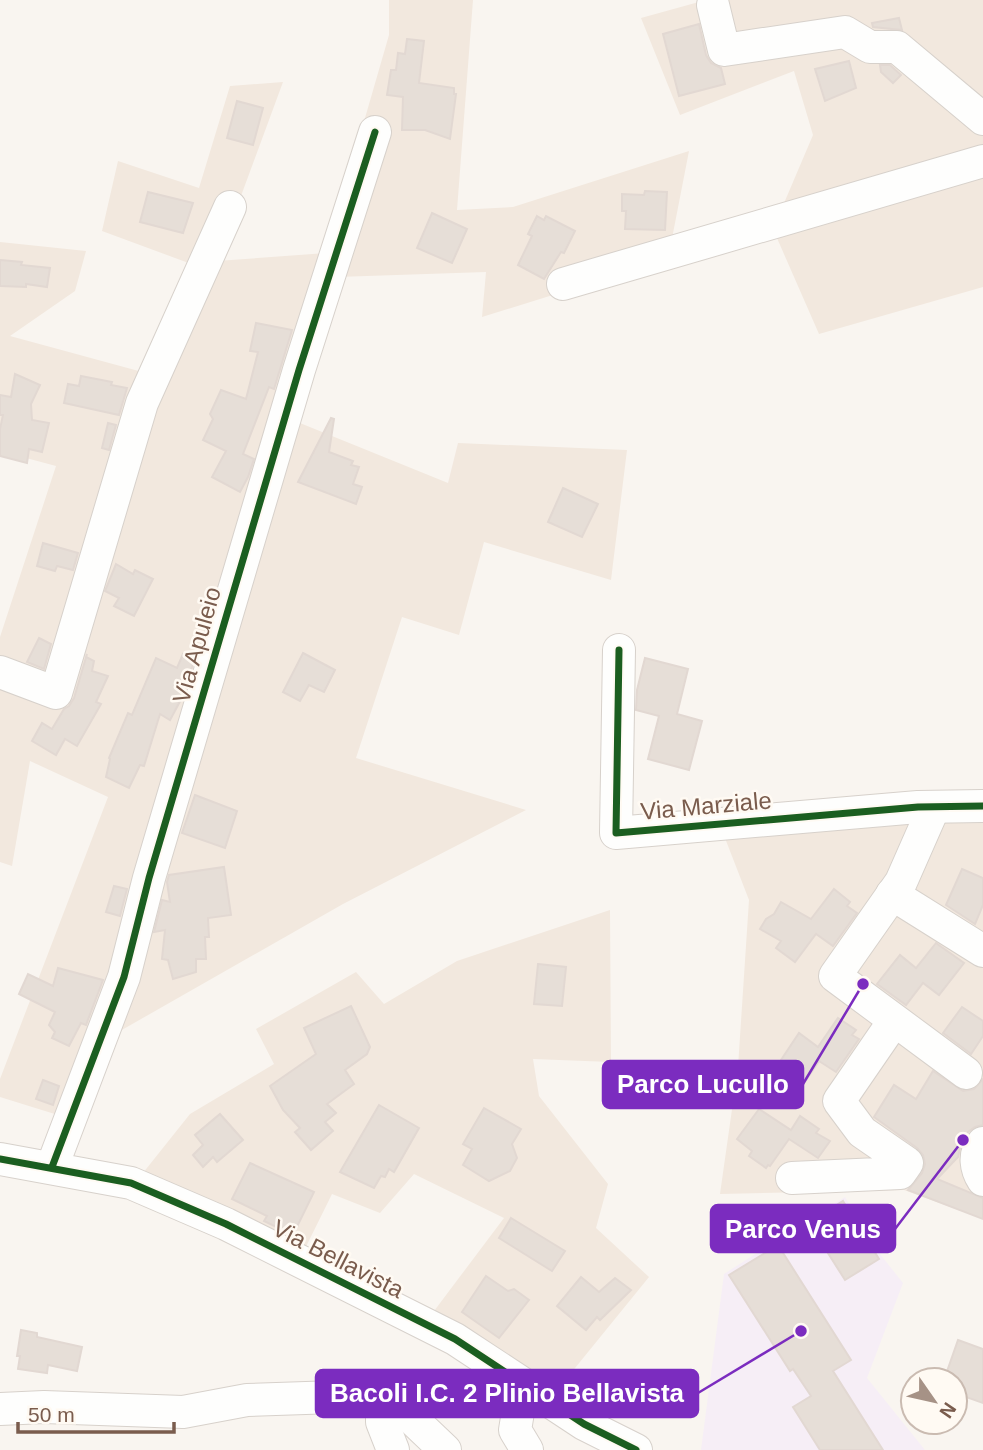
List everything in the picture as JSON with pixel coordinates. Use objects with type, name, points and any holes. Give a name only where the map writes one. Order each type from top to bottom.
[{"type":"street","points":[[713,5],[724,50],[845,32],[870,47],[897,47],[983,119]]},
{"type":"street","name":"Via Apuleio","points":[[52,1167],[124,977],[149,878],[299,370],[375,132]]},
{"type":"street","points":[[563,284],[983,161]]},
{"type":"street","points":[[0,672],[57,693],[142,403],[230,207]]},
{"type":"street","name":"Via Marziale","points":[[619,650],[615,833],[934,807],[983,806]]},
{"type":"street","points":[[934,807],[901,882],[835,976],[966,1073]]},
{"type":"street","points":[[892,894],[983,951]]},
{"type":"street","points":[[792,1178],[900,1173],[907,1163],[862,1132],[839,1101],[894,1021]]},
{"type":"street","points":[[983,1143],[978,1148],[976,1169],[983,1180]]},
{"type":"street","name":"Via Bellavista","points":[[0,1159],[131,1183],[226,1224],[455,1339],[584,1424],[636,1450]]},
{"type":"street","points":[[527,1450],[514,1430],[518,1412],[532,1388]]},
{"type":"street","points":[[0,1409],[44,1407],[183,1412],[247,1400],[365,1396],[405,1412],[445,1450]]},
{"type":"street","points":[[382,1402],[382,1422],[393,1450]]},
{"type":"shaded area","points":[[389,0],[473,0],[457,210],[513,207],[689,151],[668,259],[482,317],[486,272],[337,277],[295,421],[448,483],[458,443],[627,450],[611,580],[484,542],[459,635],[402,617],[356,758],[526,810],[343,904],[106,1039],[74,1120],[0,1097],[0,1079],[108,797],[30,761],[12,866],[0,862],[0,637],[56,466],[0,451],[0,242],[86,251],[75,291],[10,336],[146,373],[194,265],[102,231],[118,161],[199,188],[230,86],[283,82],[217,261],[326,253],[389,35]]},
{"type":"shaded area","points":[[706,0],[983,0],[983,287],[819,334],[773,229],[813,135],[794,71],[680,115],[641,18]]},
{"type":"shaded area","points":[[983,814],[983,1219],[904,1190],[720,1194],[738,1067],[749,900],[723,833]]},
{"type":"shaded area","points":[[610,910],[611,1062],[533,1059],[539,1096],[608,1184],[596,1228],[649,1277],[545,1405],[419,1331],[504,1218],[414,1174],[380,1213],[332,1194],[293,1273],[127,1193],[190,1114],[274,1064],[256,1029],[356,972],[384,1004],[457,961]]},
{"type":"shaded area","points":[[845,1197],[880,1254],[903,1283],[867,1378],[899,1418],[899,1436],[914,1436],[925,1450],[701,1450],[724,1274]]},
{"type":"building","points":[[899,18],[902,30],[873,27],[872,23]]},
{"type":"building","points":[[699,24],[706,55],[711,63],[721,68],[725,84],[679,96],[663,34]]},
{"type":"building","points":[[407,39],[424,41],[419,83],[454,88],[456,94],[450,139],[425,130],[402,130],[403,97],[387,95],[391,70],[396,70],[398,53],[405,54]]},
{"type":"building","points":[[849,61],[856,88],[825,101],[815,69]]},
{"type":"building","points":[[880,65],[890,65],[901,75],[893,83],[881,72]]},
{"type":"building","points":[[237,101],[263,108],[253,145],[227,138]]},
{"type":"building","points":[[645,191],[667,192],[665,230],[625,229],[626,211],[622,211],[622,194],[644,195]]},
{"type":"building","points":[[148,192],[193,203],[183,233],[140,222]]},
{"type":"building","points":[[432,213],[467,229],[452,263],[417,248]]},
{"type":"building","points":[[537,216],[544,220],[546,216],[575,231],[564,253],[561,252],[544,279],[518,265],[532,236],[528,234]]},
{"type":"building","points":[[0,260],[50,268],[47,287],[26,284],[26,287],[0,286]]},
{"type":"building","points":[[256,323],[292,330],[274,389],[269,387],[243,454],[254,459],[240,492],[212,477],[226,451],[203,440],[213,419],[210,414],[221,390],[246,399],[258,352],[250,351]]},
{"type":"building","points":[[15,374],[40,385],[31,404],[32,420],[49,423],[42,452],[29,449],[27,463],[0,456],[3,415],[0,415],[0,395],[11,397]]},
{"type":"building","points":[[81,376],[127,388],[119,415],[64,403],[68,384],[79,386]]},
{"type":"building","points":[[331,418],[334,419],[329,452],[353,461],[351,465],[359,467],[353,484],[362,487],[356,504],[298,482]]},
{"type":"building","points":[[108,423],[116,425],[109,450],[102,448]]},
{"type":"building","points":[[563,488],[598,504],[582,537],[548,522]]},
{"type":"building","points":[[43,543],[78,553],[73,570],[57,566],[55,571],[37,566]]},
{"type":"building","points":[[116,564],[133,574],[135,570],[153,579],[134,616],[114,606],[119,598],[105,591]]},
{"type":"building","points":[[39,638],[51,644],[44,669],[27,662]]},
{"type":"building","points":[[303,653],[335,670],[324,692],[309,685],[300,701],[283,692]]},
{"type":"building","points":[[183,654],[194,660],[185,692],[170,720],[160,714],[144,766],[140,765],[129,788],[106,777],[109,758],[128,713],[132,715],[156,658],[177,668]]},
{"type":"building","points":[[86,657],[94,661],[92,671],[108,676],[96,702],[101,704],[77,746],[65,739],[56,755],[32,741],[42,723],[52,729],[64,709],[69,706],[74,698]]},
{"type":"building","points":[[645,658],[688,669],[677,714],[702,721],[689,770],[648,759],[659,716],[636,710],[637,690]]},
{"type":"building","points":[[195,795],[237,811],[225,848],[182,833]]},
{"type":"building","points":[[224,867],[231,915],[208,918],[206,959],[196,959],[196,972],[173,979],[168,960],[162,959],[165,930],[154,932],[162,900],[170,902],[167,882],[169,875]]},
{"type":"building","points":[[962,869],[983,878],[983,905],[975,924],[946,905]]},
{"type":"building","points":[[114,886],[127,889],[120,916],[106,912]]},
{"type":"building","points":[[834,889],[850,902],[847,906],[857,913],[833,946],[816,934],[795,962],[776,948],[781,941],[760,929],[781,902],[811,919]]},
{"type":"building","points":[[936,943],[964,963],[939,995],[923,983],[906,1005],[877,984],[900,955],[916,968]]},
{"type":"building","points":[[538,964],[566,967],[562,1006],[534,1004]]},
{"type":"building","points":[[58,968],[103,980],[86,1025],[81,1023],[69,1046],[52,1038],[55,1032],[49,1025],[55,1012],[19,994],[28,974],[53,986]]},
{"type":"building","points":[[351,1006],[370,1047],[367,1054],[345,1070],[354,1084],[327,1104],[336,1113],[325,1122],[333,1131],[311,1150],[295,1132],[300,1128],[283,1110],[270,1086],[316,1054],[304,1028]]},
{"type":"building","points":[[962,1007],[983,1021],[983,1036],[971,1054],[943,1033]]},
{"type":"building","points":[[838,1018],[856,1030],[852,1035],[859,1039],[836,1072],[819,1061],[800,1089],[782,1077],[785,1072],[777,1066],[799,1033],[818,1047]]},
{"type":"building","points":[[933,1071],[963,1091],[974,1089],[983,1079],[983,1125],[968,1132],[958,1157],[937,1179],[983,1198],[983,1219],[908,1190],[922,1173],[925,1164],[923,1155],[874,1117],[894,1085],[916,1099]]},
{"type":"building","points":[[43,1080],[59,1086],[53,1105],[36,1099]]},
{"type":"building","points":[[379,1105],[419,1128],[394,1172],[389,1169],[374,1188],[340,1172]]},
{"type":"building","points":[[484,1108],[521,1129],[512,1144],[517,1158],[510,1171],[489,1181],[463,1165],[472,1149],[463,1144]]},
{"type":"building","points":[[759,1109],[791,1130],[800,1116],[819,1129],[816,1133],[830,1141],[818,1158],[789,1139],[766,1168],[749,1156],[752,1151],[737,1139]]},
{"type":"building","points":[[220,1114],[243,1140],[217,1162],[213,1157],[203,1167],[193,1155],[203,1145],[195,1135]]},
{"type":"building","points":[[250,1163],[314,1192],[293,1235],[264,1221],[267,1216],[232,1199]]},
{"type":"building","points":[[843,1201],[879,1259],[845,1280],[809,1223]]},
{"type":"building","points":[[511,1218],[565,1251],[552,1271],[499,1238]]},
{"type":"building","points":[[778,1245],[851,1360],[833,1371],[883,1450],[820,1450],[793,1407],[811,1396],[793,1369],[790,1371],[729,1275]]},
{"type":"building","points":[[486,1276],[508,1291],[514,1289],[529,1300],[499,1338],[462,1312]]},
{"type":"building","points":[[581,1277],[599,1292],[615,1278],[631,1290],[600,1320],[597,1317],[586,1330],[557,1306]]},
{"type":"building","points":[[21,1330],[37,1333],[37,1337],[82,1347],[77,1371],[48,1365],[47,1373],[18,1369]]},
{"type":"building","points":[[958,1340],[983,1349],[983,1403],[969,1398],[969,1366],[949,1366]]},
{"type":"cycle path","points":[[52,1167],[124,977],[149,878],[299,370],[375,132]]},
{"type":"cycle path","points":[[619,650],[616,833],[918,807],[983,806]]},
{"type":"cycle path","points":[[0,1159],[131,1183],[226,1224],[455,1339],[584,1424],[636,1450]]},
{"type":"place","name":"Parco Lucullo","points":[[863,984]]},
{"type":"place","name":"Parco Venus","points":[[963,1140]]},
{"type":"place","name":"Bacoli I.C. 2 Plinio Bellavista","points":[[801,1331]]}]
